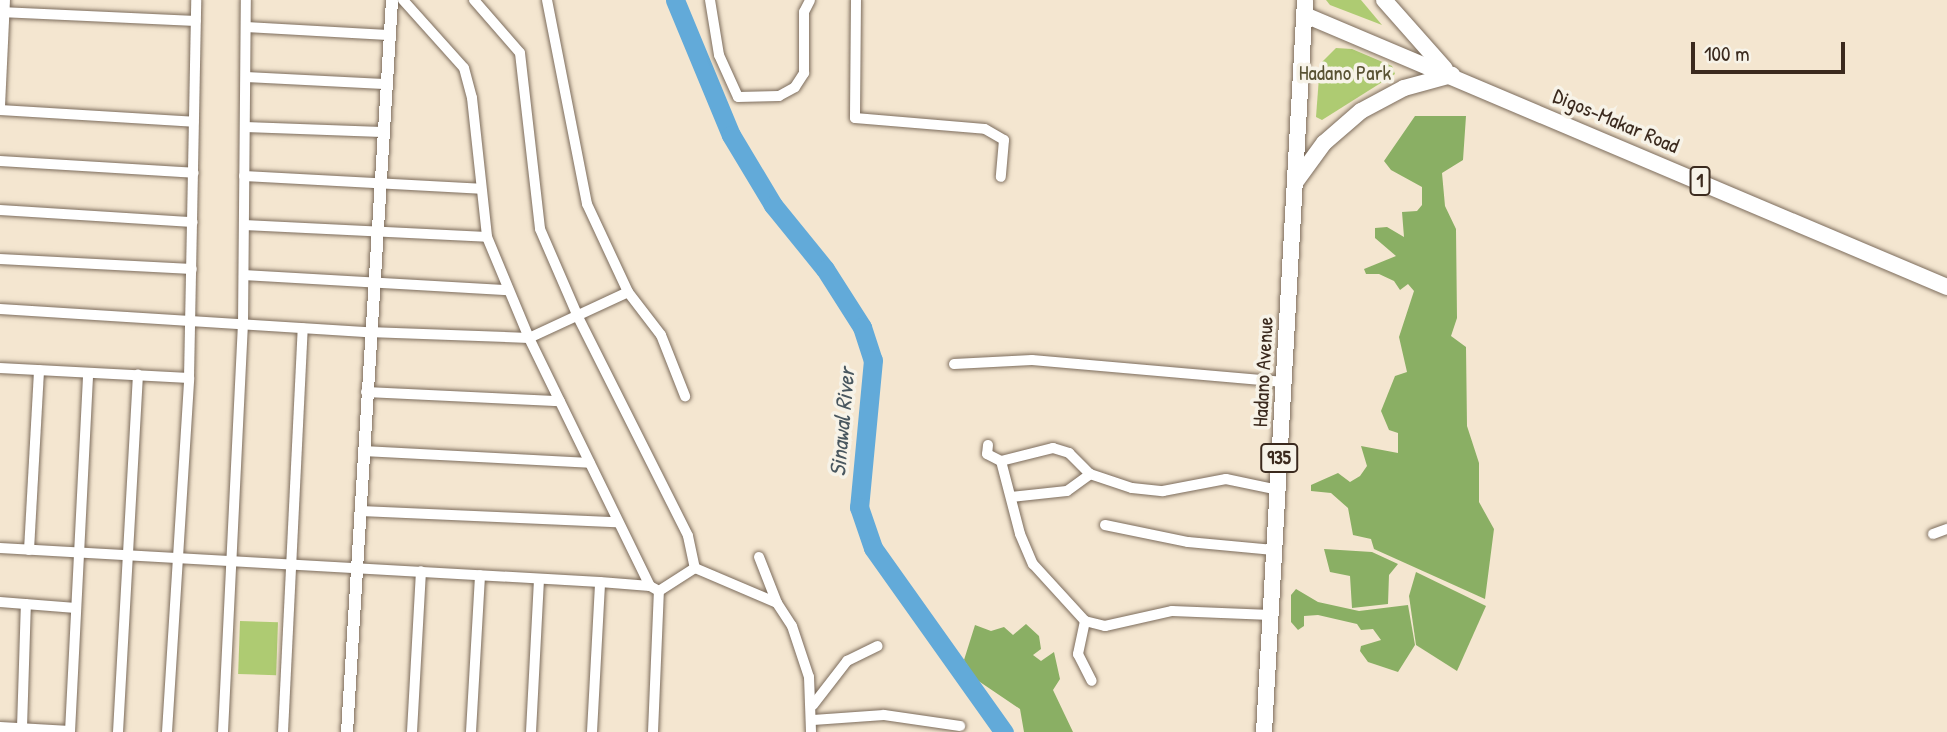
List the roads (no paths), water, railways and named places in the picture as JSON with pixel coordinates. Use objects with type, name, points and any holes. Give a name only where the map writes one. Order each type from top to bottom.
[{"type":"main road","points":[[1295,183],[1324,143],[1361,111],[1404,88],[1452,75],[1384,0]]},
{"type":"main road","name":"Digos-Makar Road","points":[[1305,8],[1452,75],[1947,287]]},
{"type":"main road","name":"Hadano Avenue","points":[[1264,732],[1305,8]]},
{"type":"street","points":[[5,0],[2,12],[0,108],[194,122]]},
{"type":"street","points":[[167,732],[189,378],[196,0]]},
{"type":"street","points":[[223,732],[243,325],[246,0]]},
{"type":"street","points":[[347,732],[374,232],[392,0]]},
{"type":"street","points":[[403,0],[464,68],[472,98],[487,237],[529,338],[617,522],[654,589],[653,732]]},
{"type":"street","points":[[474,0],[520,53],[536,213],[579,317],[688,536],[695,568]]},
{"type":"street","points":[[547,0],[584,194],[628,292],[658,329],[685,396]]},
{"type":"street","points":[[710,0],[719,55],[738,97],[779,96],[795,87],[804,73],[804,12],[810,0]]},
{"type":"street","points":[[856,0],[855,118],[985,130],[1004,140],[1001,177]]},
{"type":"street","points":[[2,12],[196,21]]},
{"type":"street","points":[[246,27],[388,35]]},
{"type":"street","points":[[246,77],[384,84]]},
{"type":"street","points":[[245,127],[382,132]]},
{"type":"street","points":[[0,161],[194,173]]},
{"type":"street","points":[[244,176],[481,189]]},
{"type":"street","points":[[0,210],[193,222]]},
{"type":"street","points":[[244,225],[487,237]]},
{"type":"street","points":[[0,259],[192,269]]},
{"type":"street","points":[[244,275],[508,290]]},
{"type":"street","points":[[0,309],[368,332],[529,338],[628,292]]},
{"type":"street","points":[[283,732],[303,328]]},
{"type":"street","points":[[954,364],[991,366],[1032,360],[1284,382]]},
{"type":"street","points":[[0,368],[189,378]]},
{"type":"street","points":[[29,550],[40,370]]},
{"type":"street","points":[[0,727],[70,732],[88,373]]},
{"type":"street","points":[[118,732],[138,375]]},
{"type":"street","points":[[366,392],[560,401]]},
{"type":"street","points":[[988,445],[987,454],[1001,461],[1053,448],[1069,453],[1090,474],[1144,491],[1226,479],[1278,490]]},
{"type":"street","points":[[363,451],[590,463]]},
{"type":"street","points":[[1001,461],[1033,564],[1086,621],[1105,626],[1172,611],[1270,615]]},
{"type":"street","points":[[1011,497],[1067,491],[1090,474]]},
{"type":"street","points":[[360,511],[617,522]]},
{"type":"street","points":[[1105,525],[1188,542],[1274,550]]},
{"type":"street","points":[[1933,534],[1947,528]]},
{"type":"street","points":[[0,548],[600,582],[654,589],[695,568]]},
{"type":"street","points":[[759,557],[777,603],[800,646],[813,705],[811,732]]},
{"type":"street","points":[[695,568],[777,603]]},
{"type":"street","points":[[412,732],[421,572]]},
{"type":"street","points":[[471,732],[480,575]]},
{"type":"street","points":[[531,732],[539,579]]},
{"type":"street","points":[[592,732],[600,582]]},
{"type":"street","points":[[0,603],[76,608]]},
{"type":"street","points":[[22,728],[26,604]]},
{"type":"street","points":[[1086,621],[1077,654],[1091,681]]},
{"type":"street","points":[[813,705],[848,661],[878,646]]},
{"type":"street","points":[[813,720],[884,715],[960,726]]},
{"type":"waterway","name":"Sinawal River","points":[[675,0],[731,135],[773,205],[825,269],[862,327],[873,360],[859,507],[873,548],[1004,732]]},
{"type":"park label","name":"Hadano Park","points":[[1345,73]]}]
